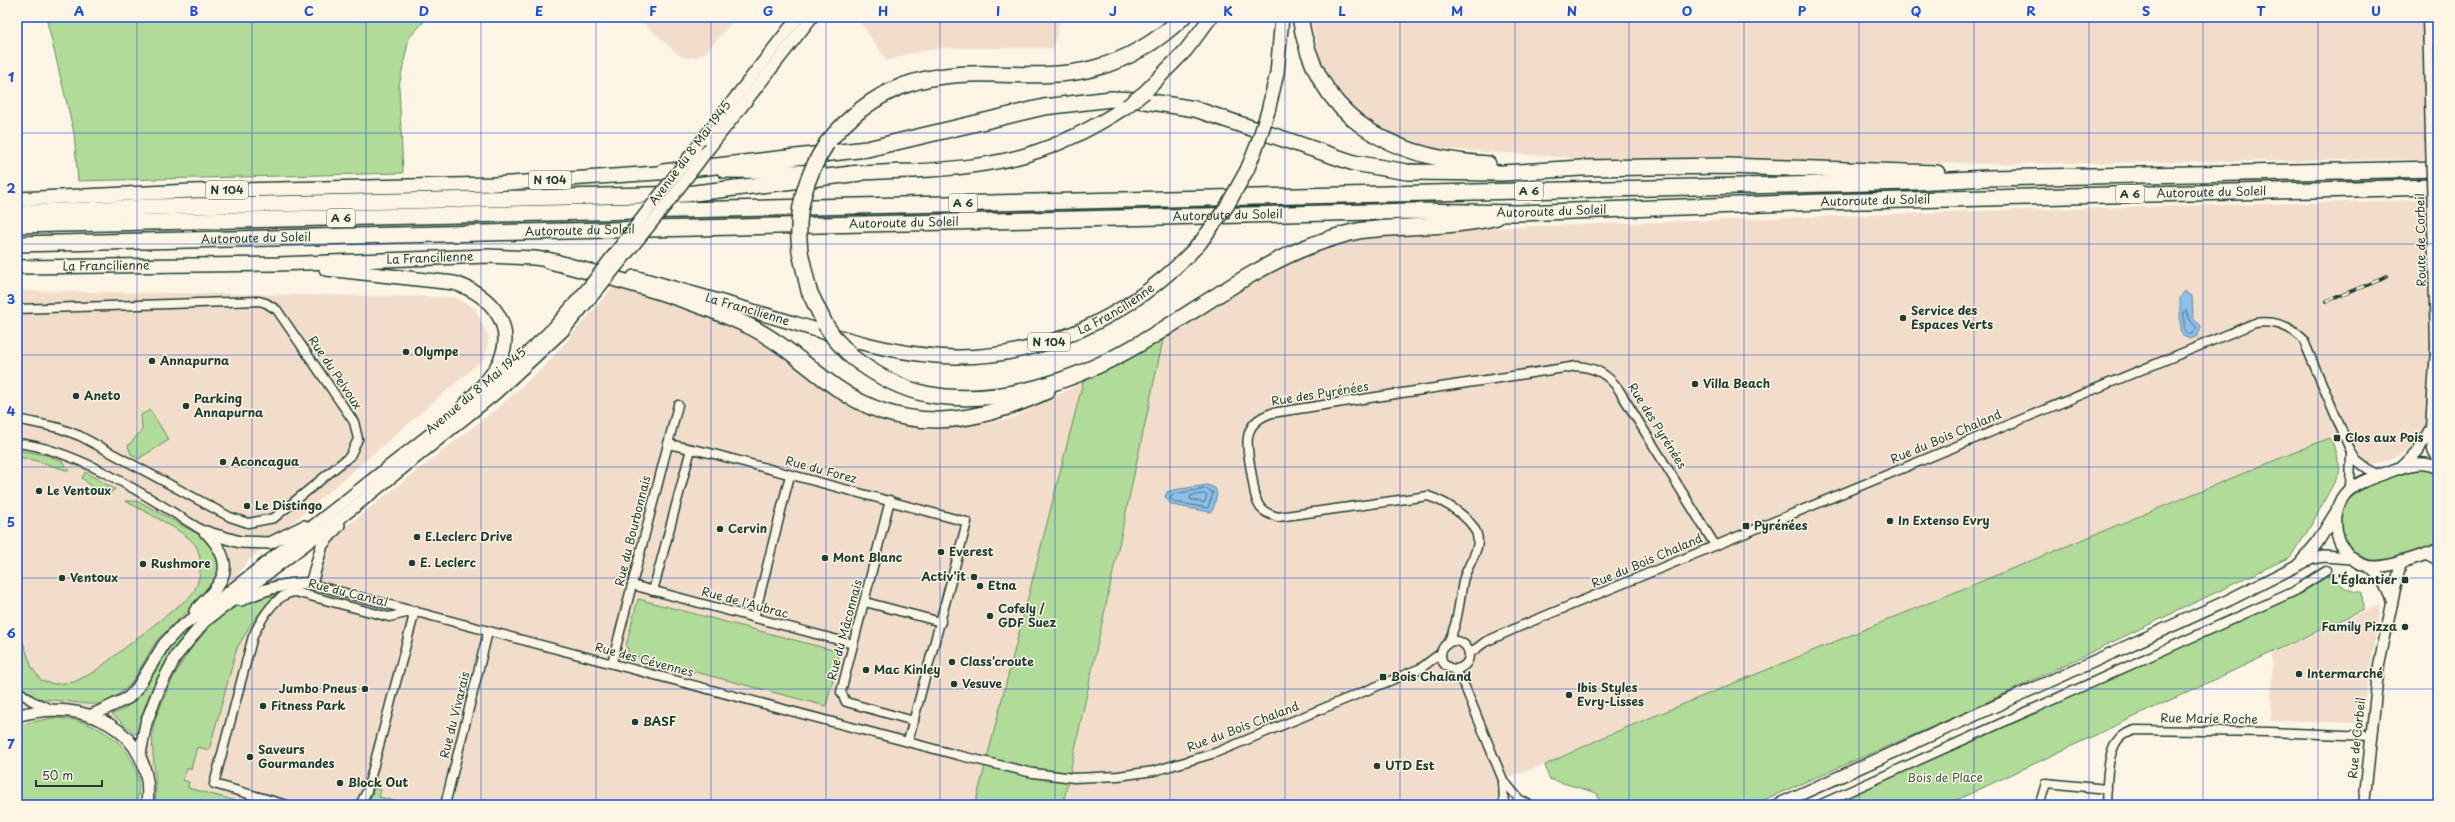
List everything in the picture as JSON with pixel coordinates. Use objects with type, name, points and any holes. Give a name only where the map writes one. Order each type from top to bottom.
[{"type":"highway","points":[[1085,373],[1005,394],[956,398],[925,394],[895,384],[873,372],[852,357],[835,339],[825,324],[811,297],[800,252],[798,229],[803,194],[815,162],[827,143],[860,109],[875,98],[905,84],[922,78],[956,74],[1043,75],[1094,68],[1138,51],[1160,37],[1183,17]]},
{"type":"highway","name":"N 104","points":[[17,199],[191,191],[494,184],[663,172],[771,171],[860,173],[953,169],[1020,158],[1052,148],[1082,134],[1127,106],[1144,92],[1186,50],[1211,17]]},
{"type":"highway","name":"La Francilienne","points":[[17,267],[278,264],[488,256],[547,260],[623,274],[869,346],[914,354],[960,357],[997,354],[1030,348],[1064,338],[1098,323],[1142,296],[1200,243],[1227,206],[1247,170],[1258,143],[1268,111],[1277,73],[1282,17]]},
{"type":"highway","points":[[1300,17],[1311,60],[1330,94],[1362,126],[1385,141],[1417,154],[1459,162],[1581,168]]},
{"type":"highway","points":[[663,172],[867,149],[1044,107],[1111,99],[1139,100],[1196,109],[1339,158],[1391,170],[1443,174],[1581,168],[1814,167],[1912,170],[1988,178]]},
{"type":"highway","name":"Autoroute du Soleil","points":[[17,225],[1914,182],[1988,178],[2438,169]]},
{"type":"highway","points":[[17,213],[152,206],[697,194],[860,173]]},
{"type":"highway","name":"Autoroute du Soleil","points":[[17,244],[1416,211],[1516,213],[1814,202],[2438,187]]},
{"type":"highway","points":[[547,260],[663,293],[733,319],[779,344],[853,398],[881,411],[905,418],[950,420],[996,411],[1026,401],[1085,373],[1140,344],[1262,268],[1311,246],[1364,230],[1477,223],[1516,213]]},
{"type":"highway","points":[[278,264],[439,281],[464,286],[480,294],[499,315],[504,334],[503,353],[496,369],[464,406]]},
{"type":"main road","name":"Avenue du 8 Mai 1945","points":[[140,754],[146,724],[159,689],[176,656],[188,640],[215,613],[352,509],[524,369],[563,331],[696,148],[798,17]]},
{"type":"main road","name":"Avenue du 8 Mai 1945","points":[[90,716],[128,698],[136,690],[164,644],[178,629],[211,606],[322,517],[500,379],[537,344],[595,286],[663,210],[710,147],[812,17]]},
{"type":"main road","points":[[2296,567],[2318,543],[2336,514],[2339,503],[2350,489],[2403,466],[2418,463],[2438,468]]},
{"type":"main road","points":[[215,613],[254,594],[283,585],[311,584],[322,545],[352,509]]},
{"type":"main road","points":[[2336,514],[2338,540],[2351,558]]},
{"type":"main road","points":[[205,532],[240,542],[270,543],[322,517]]},
{"type":"main road","points":[[178,629],[219,586],[224,575],[226,564],[222,553],[205,532]]},
{"type":"main road","points":[[1777,805],[2229,600],[2318,556],[2351,558],[2368,566],[2377,567],[2425,555],[2438,550]]},
{"type":"main road","points":[[17,716],[52,709],[90,716],[116,728],[130,741],[140,754],[148,776],[147,805]]},
{"type":"street","name":"Route de Corbeil","points":[[2423,17],[2429,51]]},
{"type":"street","name":"Route de Corbeil","points":[[2428,17],[2436,348],[2431,428],[2433,450],[2438,458]]},
{"type":"street","name":"Rue du Pelvoux","points":[[17,309],[259,301],[266,303],[277,310],[354,422],[358,439],[350,456],[274,518],[248,523],[230,518],[80,436],[58,428],[17,419]]},
{"type":"street","name":"Rue du Bois Chaland","points":[[1469,654],[1485,642],[1715,545],[2231,333],[2266,322],[2288,327],[2303,339],[2351,452],[2357,461],[2377,476]]},
{"type":"street","name":"Rue des Pyrénées","points":[[1447,644],[1455,626],[1464,576],[1477,547],[1478,539],[1475,529],[1468,521],[1438,499],[1428,496],[1278,517],[1267,514],[1260,507],[1256,497],[1247,443],[1248,435],[1254,422],[1272,413],[1577,366],[1586,367],[1603,372],[1619,390],[1715,545]]},
{"type":"street","name":"Rue du Bourbonnais","points":[[612,663],[678,405]]},
{"type":"street","name":"Route de Corbeil","points":[[2403,466],[2418,452],[2431,428]]},
{"type":"street","points":[[17,443],[48,448],[87,464],[205,532]]},
{"type":"street","name":"Rue du Forez","points":[[668,444],[890,500],[967,522],[941,622]]},
{"type":"street","points":[[653,591],[691,449]]},
{"type":"street","name":"Rue du Bois Chaland","points":[[2350,489],[2351,452]]},
{"type":"street","points":[[754,618],[790,475]]},
{"type":"street","name":"Rue du Mâconnais","points":[[890,500],[842,687],[842,696],[850,703],[914,721]]},
{"type":"street","points":[[2425,555],[2438,561]]},
{"type":"street","name":"Rue de Corbeil","points":[[2364,805],[2370,736],[2379,665],[2401,561]]},
{"type":"street","points":[[2368,566],[2382,579],[2389,590],[2392,603]]},
{"type":"street","points":[[1819,805],[2293,592],[2326,571]]},
{"type":"street","name":"Rue des Cévennes","points":[[311,584],[488,632],[612,663],[971,758]]},
{"type":"street","name":"Rue de l'Aubrac","points":[[632,585],[853,644]]},
{"type":"street","name":"Rue du Cantal","points":[[287,805],[214,784],[253,636],[264,616],[282,597],[295,592],[389,617],[415,611]]},
{"type":"street","points":[[865,602],[941,622],[908,741]]},
{"type":"street","points":[[360,805],[367,791],[375,764],[415,611]]},
{"type":"street","points":[[1455,626],[1462,643],[1469,654],[1466,663],[1465,687]]},
{"type":"street","name":"Rue du Vivarais","points":[[445,805],[488,632]]},
{"type":"street","points":[[1421,668],[1441,653],[1447,644],[1452,641],[1462,643]]},
{"type":"street","name":"Rue du Bois Chaland","points":[[1462,643],[1485,642]]},
{"type":"street","points":[[1441,653],[1445,665]]},
{"type":"street","points":[[1454,669],[1466,663]]},
{"type":"street","points":[[1421,668],[1445,665],[1454,669],[1465,687],[1503,780],[1519,799],[1530,805]]},
{"type":"street","name":"Rue du Bois Chaland","points":[[971,758],[1034,773],[1074,778],[1118,776],[1162,769],[1215,754],[1421,668]]},
{"type":"street","points":[[17,690],[32,701],[52,709]]},
{"type":"street","name":"Rue Marie Roche","points":[[2106,805],[2110,757],[2116,742],[2122,735],[2134,730],[2269,732],[2370,736]]},
{"type":"street","points":[[1503,780],[1504,805]]},
{"type":"street","points":[[2040,804],[2046,783],[2107,789]]},
{"type":"shaded area","points":[[636,17],[732,17],[733,21],[706,52],[697,57],[688,58],[679,55]]},
{"type":"shaded area","points":[[857,17],[1061,17],[1053,48],[940,48],[908,54],[887,61]]},
{"type":"shaded area","points":[[1310,17],[2425,17],[2429,51],[2424,159],[1995,164],[1723,158],[1586,159],[1419,147],[1385,133],[1357,111],[1337,88],[1321,61]]},
{"type":"shaded area","points":[[2428,200],[2431,364],[2425,432],[2419,444],[2399,455],[2374,465],[2370,464],[2362,459],[2347,431],[1606,736],[1545,765],[1503,779],[1504,805],[1064,805],[1163,340],[1232,295],[1295,260],[1327,248],[1360,239],[1456,229],[1979,211]]},
{"type":"shaded area","points":[[613,287],[661,297],[769,343],[780,355],[835,396],[885,421],[906,426],[928,430],[962,428],[1013,418],[1083,382],[975,805],[150,805],[143,754],[149,724],[179,656],[218,615],[254,597],[304,586],[325,547],[339,532],[501,405],[548,363]]},
{"type":"shaded area","points":[[17,291],[453,297],[475,308],[489,338],[485,358],[248,561],[131,717],[30,729],[17,696]]},
{"type":"shaded area","points":[[2381,604],[2361,723],[2271,721],[2272,654]]},
{"type":"green space","points":[[46,17],[428,17],[409,38],[399,86],[403,173],[78,181],[74,133]]},
{"type":"green space","points":[[1163,340],[1063,805],[975,805],[1083,382]]},
{"type":"green space","points":[[150,410],[169,440],[138,459],[131,454],[128,446],[142,430],[141,415]]},
{"type":"green space","points":[[2329,438],[2333,444],[2341,471],[2311,526],[2290,557],[1962,714],[1752,805],[1600,805],[1597,793],[1549,779],[1545,765],[1606,736]]},
{"type":"green space","points":[[17,450],[46,455],[62,461],[69,471],[37,461],[17,457]]},
{"type":"green space","points":[[2410,469],[2423,469],[2438,474],[2438,542],[2434,546],[2386,560],[2372,560],[2359,555],[2352,549],[2344,538],[2340,523],[2342,511],[2349,500],[2359,492],[2385,478]]},
{"type":"green space","points":[[85,472],[115,489],[110,493],[98,492],[82,478]]},
{"type":"green space","points":[[125,501],[135,501],[144,504],[201,536],[219,555],[220,573],[207,593],[157,640],[130,685],[113,700],[98,704],[88,704],[36,698],[21,688],[17,682],[17,625],[32,668],[41,680],[54,684],[74,682],[94,672],[191,596],[197,585],[200,572],[200,558],[196,546],[192,541],[174,528]]},
{"type":"green space","name":"Bois de Place","points":[[2327,576],[2336,580],[2349,590],[2362,592],[2363,610],[1946,805],[1824,805],[2286,598]]},
{"type":"green space","points":[[270,593],[273,598],[251,624],[237,648],[209,750],[197,747],[191,769],[187,768],[183,780],[189,782],[188,788],[252,805],[155,805],[156,786],[152,739],[154,726],[159,710],[177,671],[203,633],[214,622],[239,605]]},
{"type":"green space","points":[[638,599],[840,652],[826,706],[630,655],[626,646]]},
{"type":"green space","points":[[195,623],[176,646],[159,674],[146,704],[138,733],[135,734],[112,714],[121,710],[135,700],[146,685],[166,650],[180,635]]},
{"type":"green space","points":[[52,718],[84,722],[101,730],[121,745],[135,766],[139,791],[137,805],[17,805],[17,725]]},
{"type":"green space","points":[[374,788],[381,790],[379,797],[411,805],[368,805]]},
{"type":"water","points":[[2185,291],[2192,296],[2193,318],[2201,326],[2198,336],[2190,339],[2183,336],[2180,330],[2180,297]]},
{"type":"water","points":[[1207,485],[1215,488],[1217,493],[1213,510],[1210,512],[1172,505],[1165,497],[1167,492],[1173,490]]},
{"type":"railway","points":[[2327,301],[2387,277]]},
{"type":"place","name":"Service des Espaces Verts","points":[[1903,318]]},
{"type":"place","name":"Olympe","points":[[406,352]]},
{"type":"place","name":"Annapurna","points":[[152,361]]},
{"type":"place","name":"Villa Beach","points":[[1695,384]]},
{"type":"place","name":"Aneto","points":[[76,396]]},
{"type":"place","name":"Parking Annapurna","points":[[186,406]]},
{"type":"place","name":"Clos aux Pois","points":[[2337,438]]},
{"type":"place","name":"Aconcagua","points":[[223,462]]},
{"type":"place","name":"Le Ventoux","points":[[39,491]]},
{"type":"place","name":"Le Distingo","points":[[247,506]]},
{"type":"place","name":"In Extenso Evry","points":[[1890,521]]},
{"type":"place","name":"Pyrénées","points":[[1746,526]]},
{"type":"place","name":"Cervin","points":[[720,529]]},
{"type":"place","name":"E.Leclerc Drive","points":[[417,537]]},
{"type":"place","name":"Everest","points":[[941,552]]},
{"type":"place","name":"Mont Blanc","points":[[825,558]]},
{"type":"place","name":"E. Leclerc","points":[[412,563]]},
{"type":"place","name":"Rushmore","points":[[143,564]]},
{"type":"place","name":"Activ'it","points":[[974,577]]},
{"type":"place","name":"Ventoux","points":[[62,578]]},
{"type":"place","name":"L'Églantier","points":[[2405,580]]},
{"type":"place","name":"Etna","points":[[980,586]]},
{"type":"place","name":"Cofely / GDF Suez","points":[[990,616]]},
{"type":"place","name":"Family Pizza","points":[[2405,627]]},
{"type":"place","name":"Class'croute","points":[[952,662]]},
{"type":"place","name":"Mac Kinley","points":[[866,670]]},
{"type":"place","name":"Intermarché","points":[[2299,674]]},
{"type":"place","name":"Bois Chaland","points":[[1383,677]]},
{"type":"place","name":"Vesuve","points":[[954,684]]},
{"type":"place","name":"Jumbo Pneus","points":[[365,689]]},
{"type":"place","name":"Ibis Styles Evry-Lisses","points":[[1569,695]]},
{"type":"place","name":"Fitness Park","points":[[263,706]]},
{"type":"place","name":"BASF","points":[[635,722]]},
{"type":"place","name":"Saveurs Gourmandes","points":[[250,757]]},
{"type":"place","name":"UTD Est","points":[[1377,766]]},
{"type":"place","name":"Block Out","points":[[340,783]]}]
